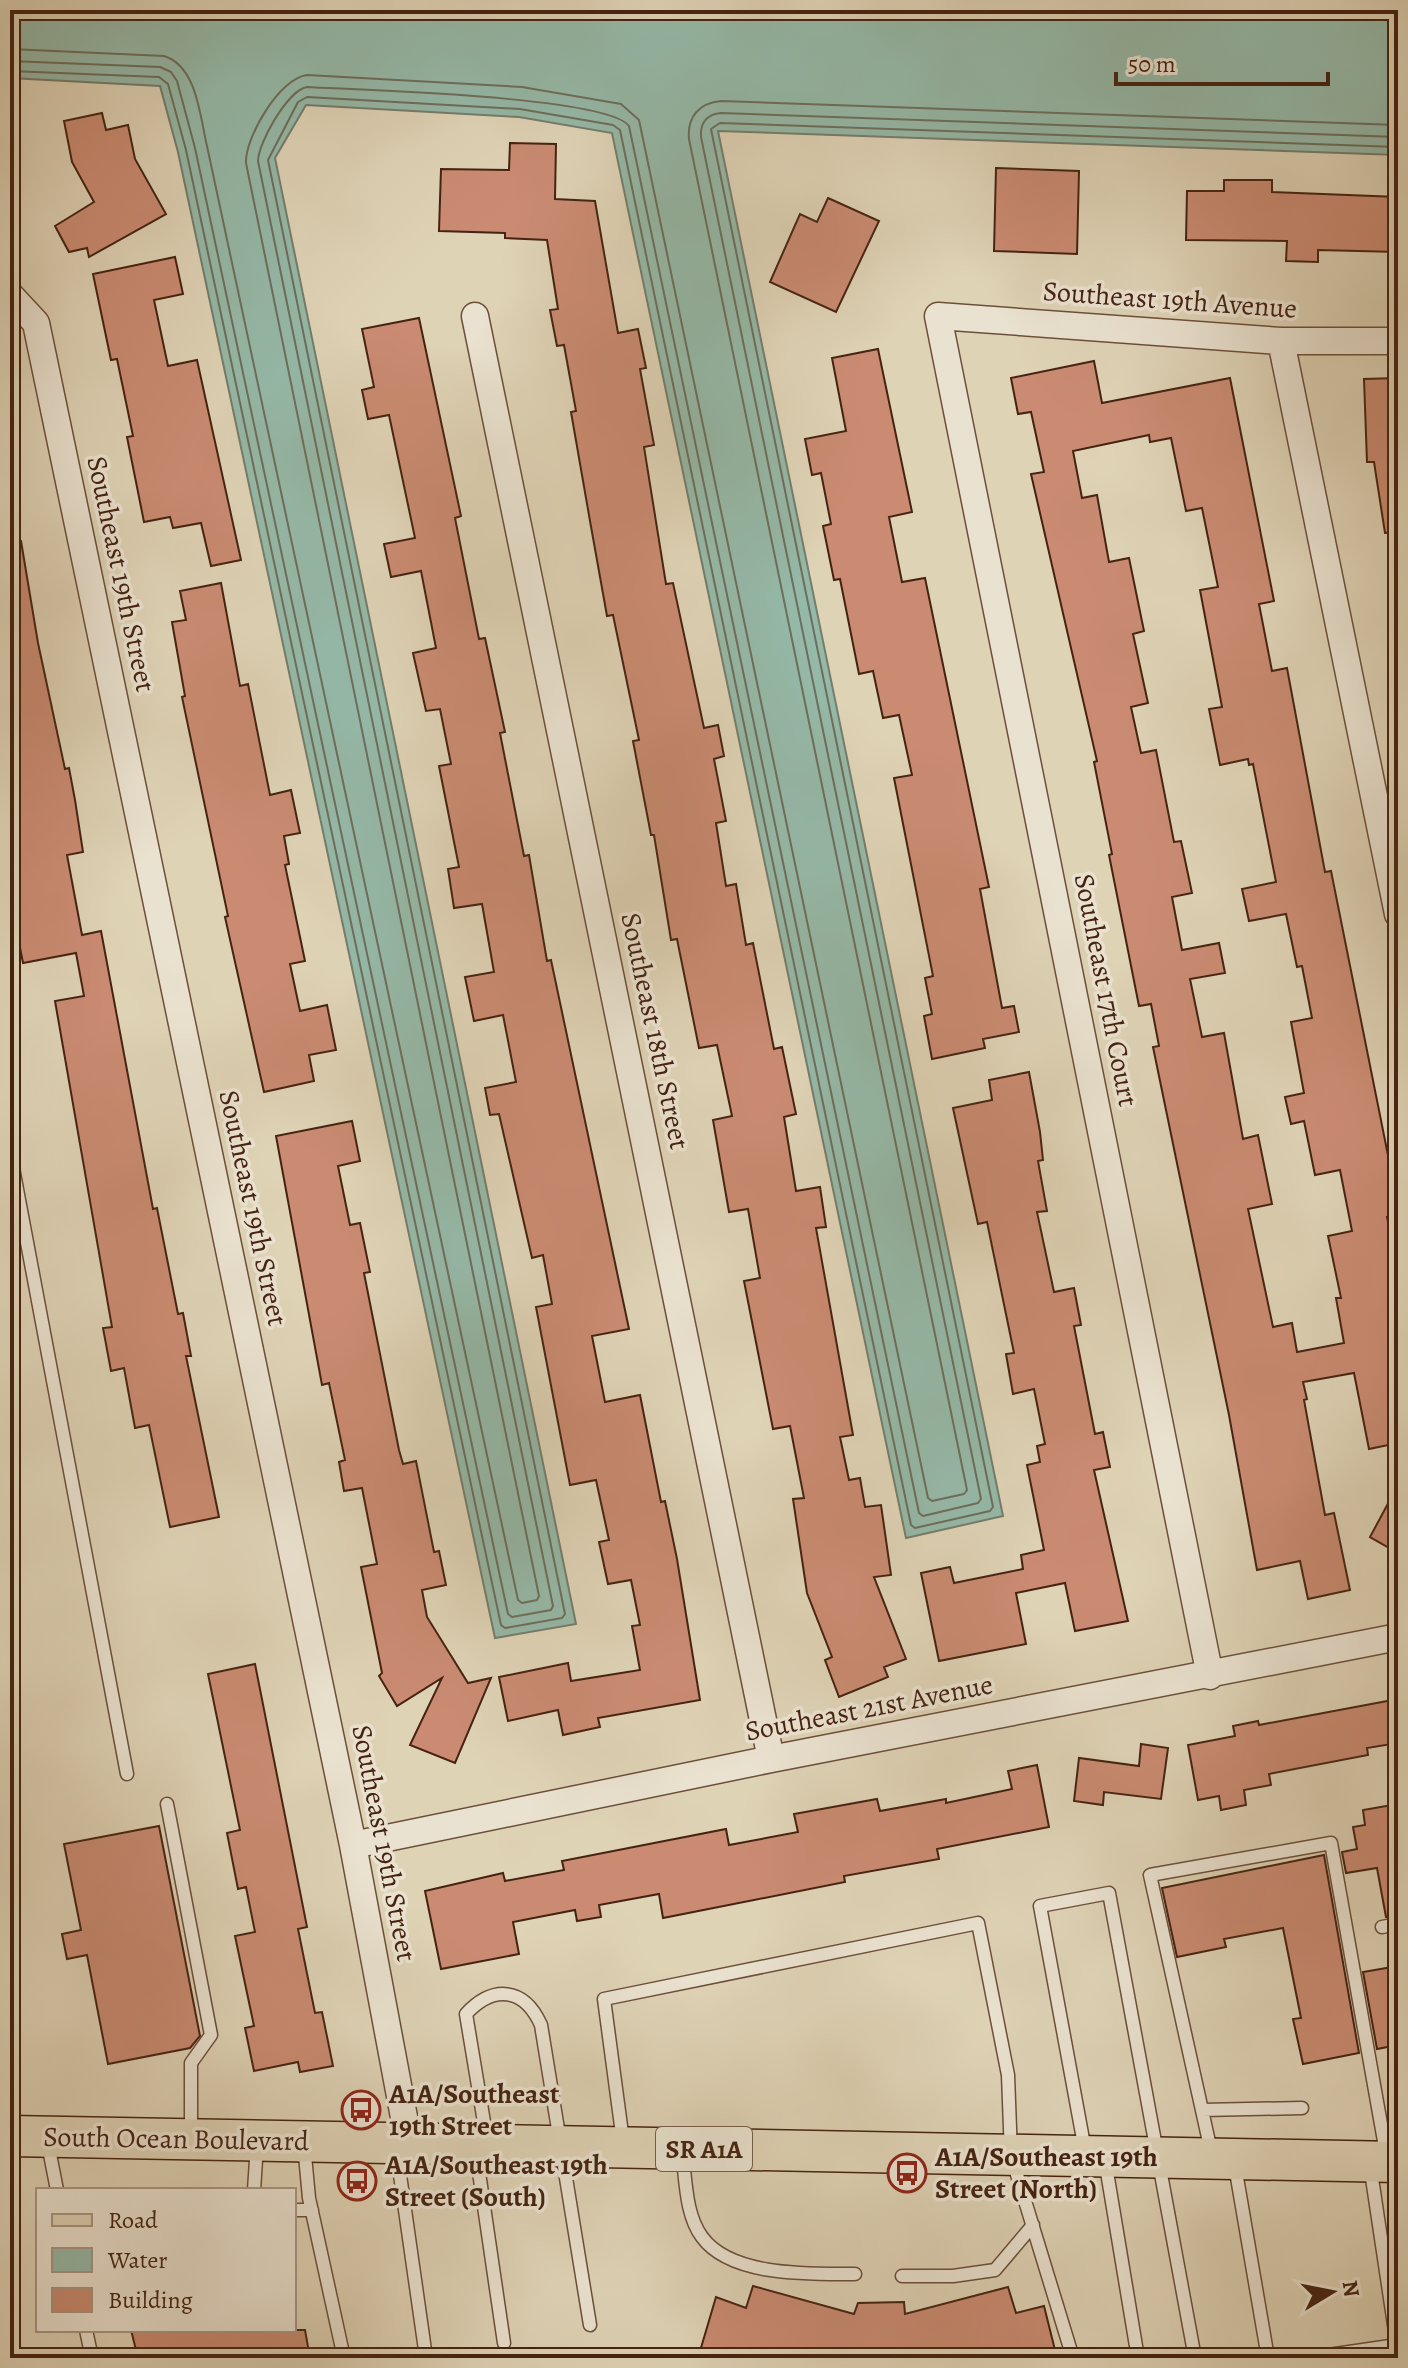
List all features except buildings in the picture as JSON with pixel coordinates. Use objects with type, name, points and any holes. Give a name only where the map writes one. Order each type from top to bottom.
[{"type":"main road","name":"South Ocean Boulevard","points":[[29,2136],[1385,2162]]},
{"type":"street","name":"Southeast 19th Street","points":[[10,295],[36,323],[353,1845],[402,2144]]},
{"type":"street","name":"Southeast 18th Street","points":[[475,316],[771,1759]]},
{"type":"street","name":"Southeast 19th Avenue","points":[[938,316],[1281,341],[1398,341]]},
{"type":"street","name":"Southeast 17th Court","points":[[938,316],[1210,1676]]},
{"type":"street","points":[[1281,341],[1398,914]]},
{"type":"street","name":"Southeast 21st Avenue","points":[[353,1845],[771,1759],[1398,1637]]},
{"type":"lane","points":[[10,1154],[127,1774]]},
{"type":"lane","points":[[167,1804],[211,2035],[191,2063],[191,2140]]},
{"type":"lane","points":[[1268,2358],[1223,2159],[1202,2110],[1150,1875],[1331,1843],[1385,2162],[1397,2345],[1308,2358]]},
{"type":"lane","points":[[1138,2358],[1040,1906],[1109,1893],[1195,2358]]},
{"type":"lane","points":[[624,2148],[604,1999],[978,1923],[1008,2075],[1011,2155],[1073,2358]]},
{"type":"lane","points":[[1382,1927],[1398,1924]]},
{"type":"lane","points":[[504,2343],[466,2014],[477,2002],[506,1994],[522,1998],[534,2010],[541,2025],[590,2325]]},
{"type":"lane","points":[[1202,2110],[1302,2108]]},
{"type":"lane","points":[[29,2136],[56,2188]]},
{"type":"lane","points":[[254,2188],[257,2141]]},
{"type":"lane","points":[[303,2142],[312,2210],[344,2358]]},
{"type":"lane","points":[[402,2144],[425,2350],[416,2358]]},
{"type":"lane","points":[[682,2149],[690,2213],[701,2237],[722,2256],[785,2273],[855,2274]]},
{"type":"lane","points":[[296,2210],[312,2210]]},
{"type":"lane","points":[[902,2276],[953,2276],[995,2270],[1033,2225]]},
{"type":"lane","points":[[86,2332],[92,2358]]},
{"type":"water","points":[[10,10],[1398,10],[1398,155],[718,131],[1003,1516],[906,1538],[612,133],[519,117],[306,105],[275,158],[576,1624],[495,1638],[178,152],[160,86],[10,78]]},
{"type":"place","name":"A1A/Southeast 19th Street","points":[[361,2110]]},
{"type":"place","name":"A1A/Southeast 19th Street (North)","points":[[907,2173]]},
{"type":"place","name":"A1A/Southeast 19th Street (South)","points":[[357,2181]]}]
